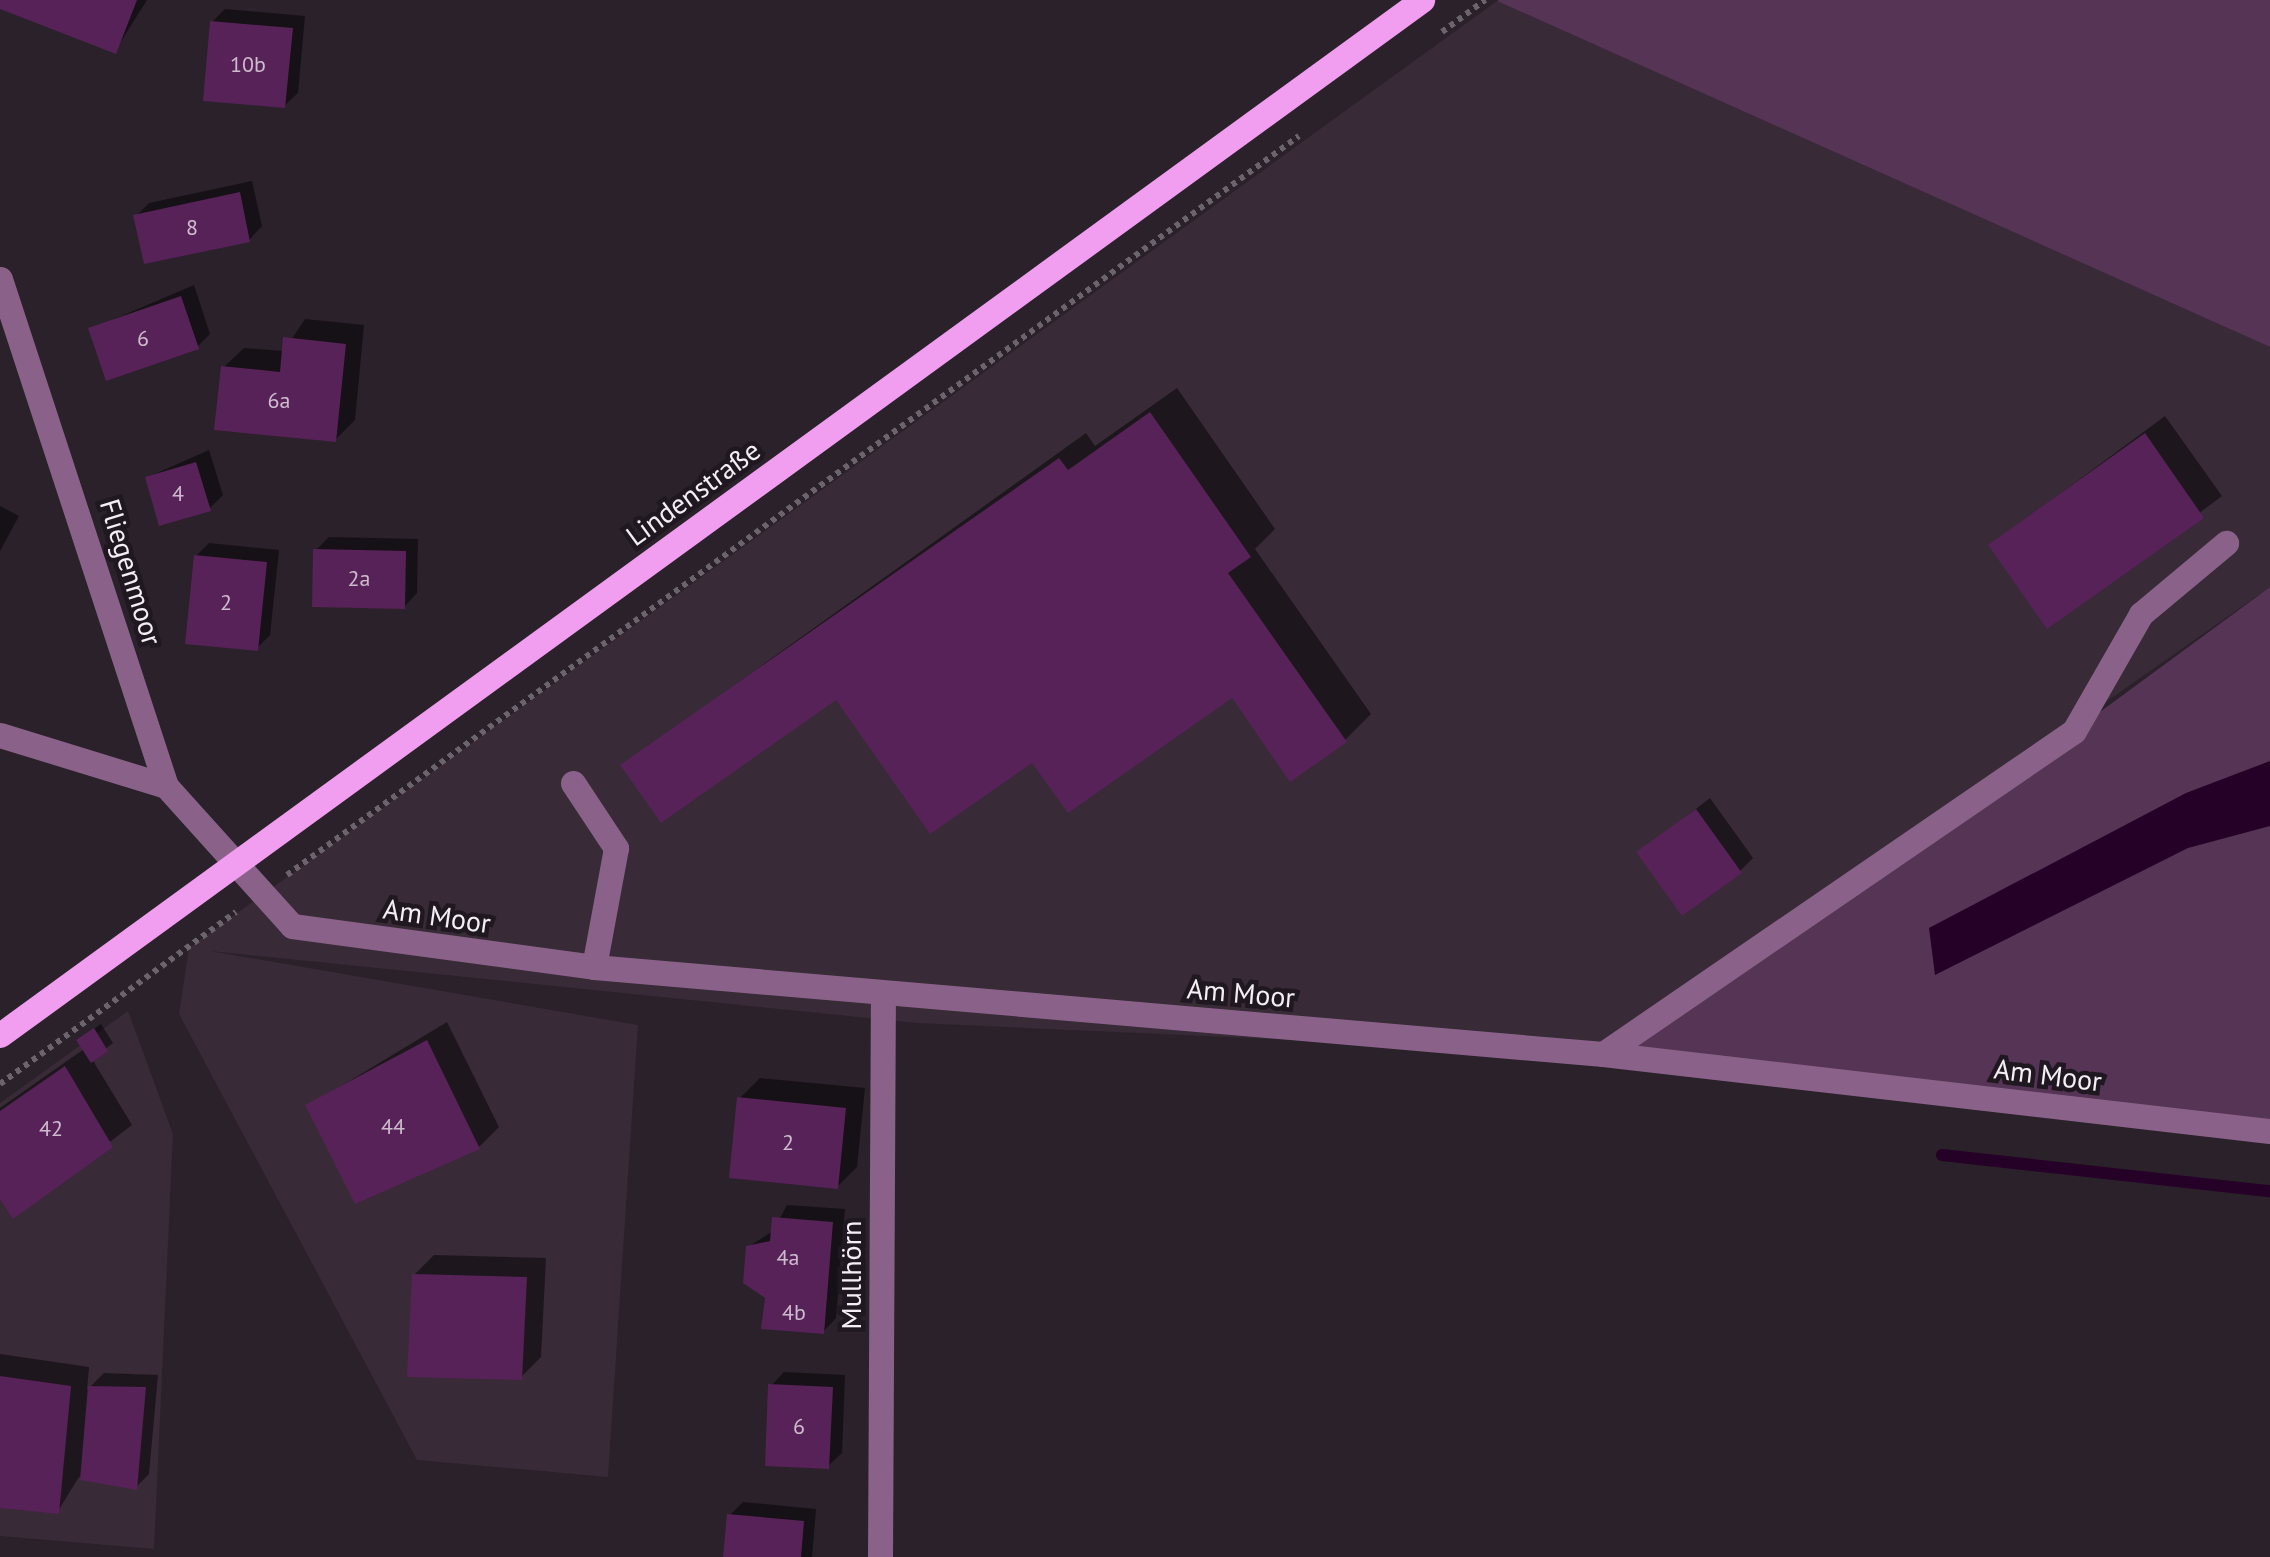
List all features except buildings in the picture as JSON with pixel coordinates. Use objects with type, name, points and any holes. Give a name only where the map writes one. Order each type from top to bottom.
[{"type":"main road","name":"Lindenstraße","points":[[0,1034],[1422,0]]},
{"type":"street","name":"Fliegenmoor","points":[[0,279],[166,786],[235,864]]},
{"type":"street","points":[[1604,1054],[2074,730],[2141,614],[2226,543]]},
{"type":"street","points":[[0,734],[166,786]]},
{"type":"street","points":[[573,784],[616,848],[594,967]]},
{"type":"street","name":"Am Moor","points":[[235,864],[292,926],[594,967],[1604,1054],[2270,1131]]},
{"type":"street","name":"Mullhörn","points":[[880,1557],[883,993]]},
{"type":"path","points":[[1437,35],[1485,0]]},
{"type":"path","points":[[0,1084],[1308,129]]},
{"type":"shaded area","points":[[1499,0],[2270,0],[2270,347],[1497,1]]},
{"type":"shaded area","points":[[1497,1],[2270,347],[2270,587],[1603,1054],[917,1023],[210,951],[638,1025],[608,1477],[417,1460],[179,1014],[189,948]]},
{"type":"shaded area","points":[[2270,587],[2270,1131],[1604,1054],[2074,731]]},
{"type":"shaded area","points":[[2270,761],[2270,826],[2188,848],[1935,975],[1929,928],[2186,793]]},
{"type":"shaded area","points":[[128,1011],[173,1134],[154,1549],[0,1536],[0,1103]]},
{"type":"waterway","points":[[1942,1155],[2270,1191]]}]
